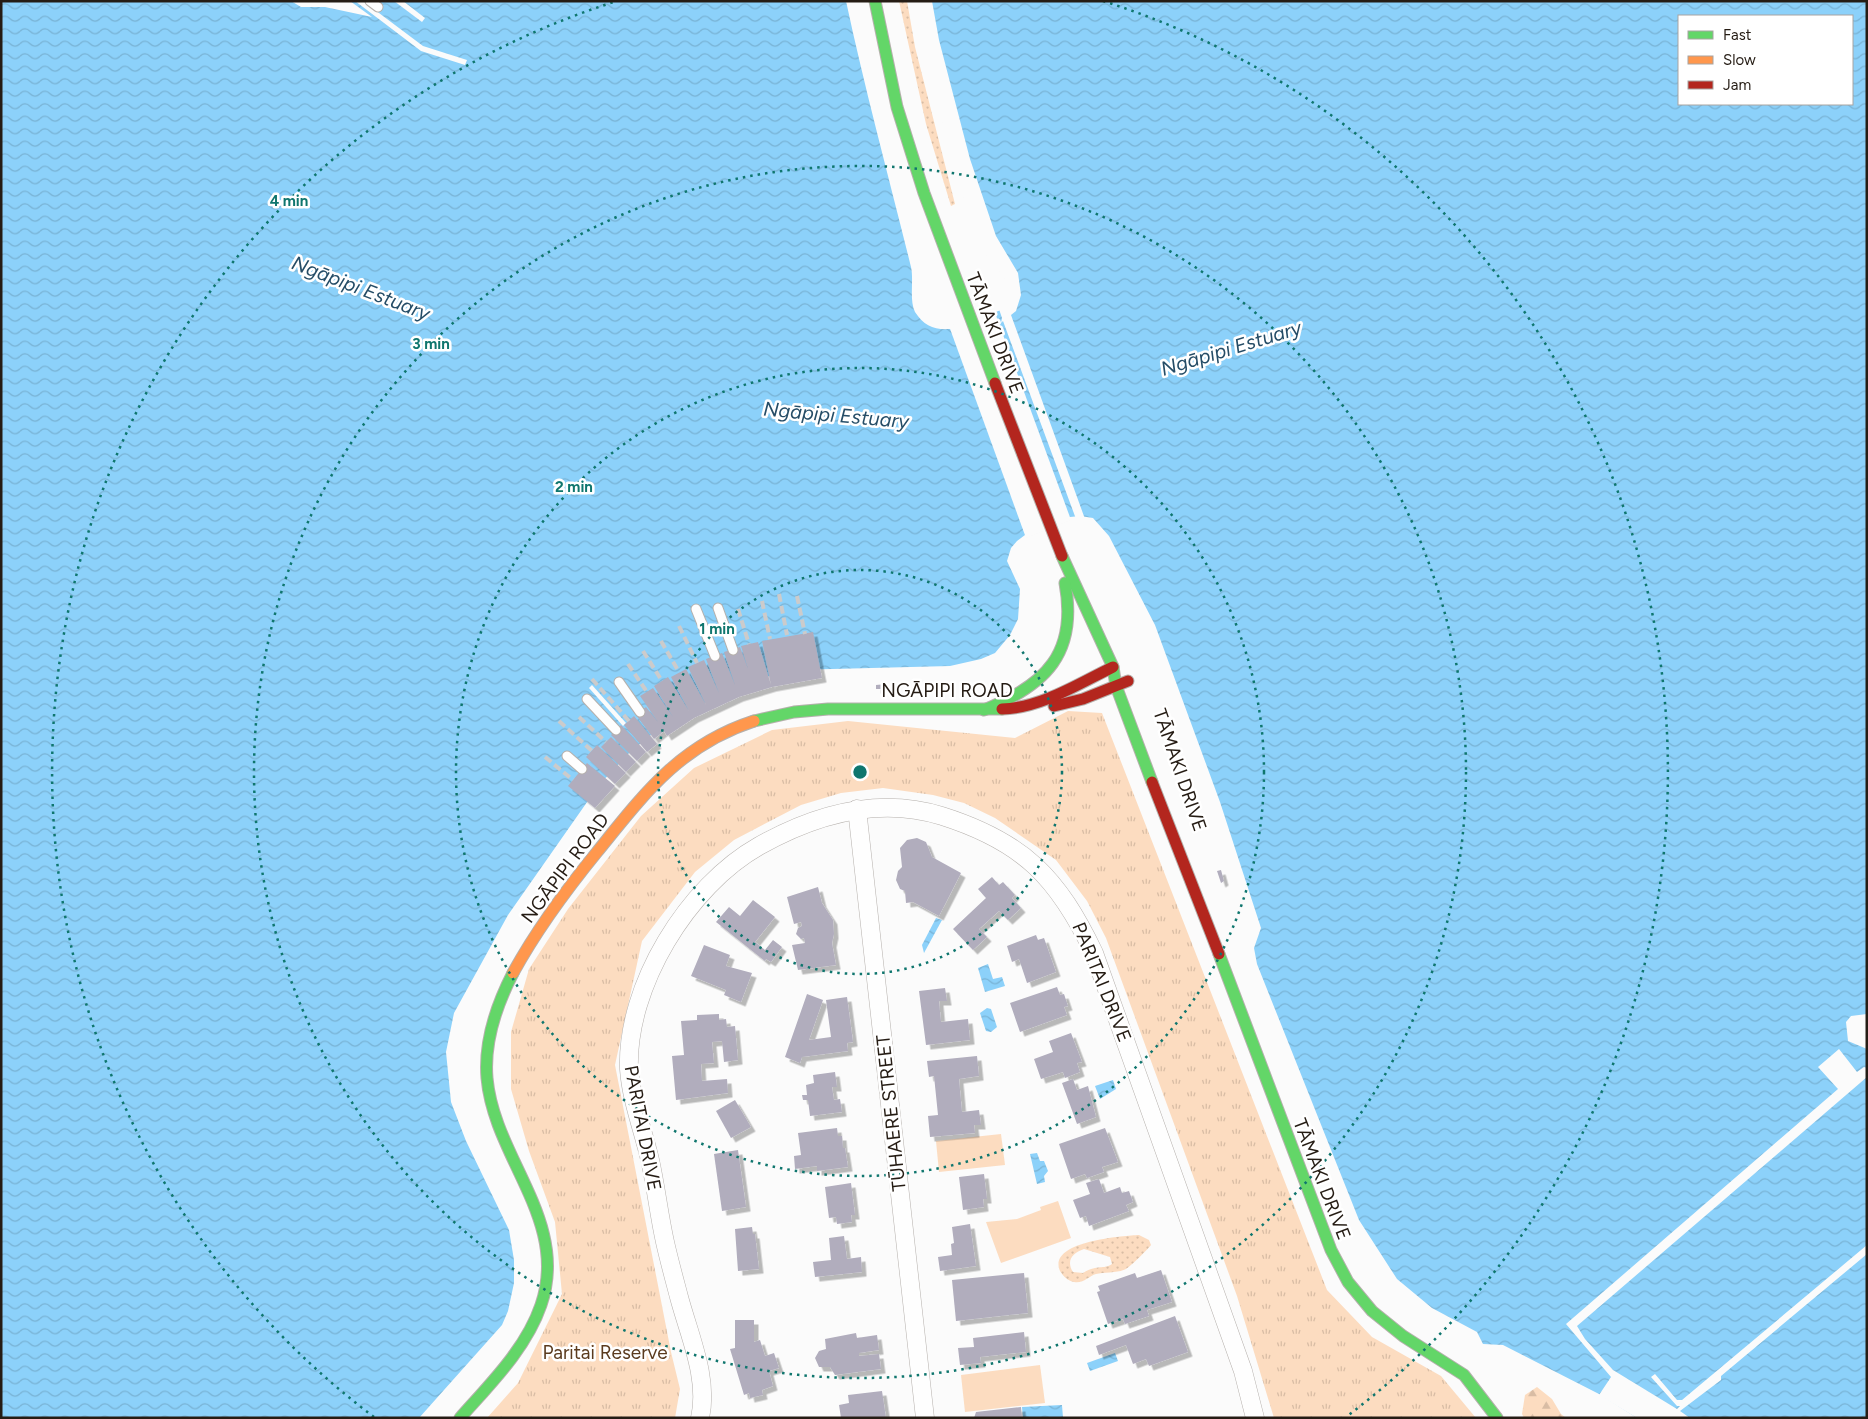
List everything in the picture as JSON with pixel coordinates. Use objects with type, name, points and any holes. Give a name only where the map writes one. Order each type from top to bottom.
[{"type":"main road","name":"TĀMAKI DRIVE","points":[[875,1],[908,150],[1051,532],[1113,667],[1116,686],[1174,842],[1196,894],[1321,1226],[1340,1268],[1359,1297],[1372,1311],[1403,1336],[1464,1375],[1497,1418]]},
{"type":"main road","points":[[984,710],[1007,702],[1029,690],[1040,680],[1059,654],[1066,637],[1070,617],[1064,562]]},
{"type":"main road","name":"TĀMAKI DRIVE","points":[[1113,667],[1130,686]]},
{"type":"main road","name":"NGĀPIPI ROAD","points":[[1027,706],[1113,667]]},
{"type":"main road","name":"NGĀPIPI ROAD","points":[[460,1418],[521,1347],[540,1314],[545,1295],[548,1257],[546,1236],[533,1196],[492,1102],[487,1078],[487,1052],[494,1020],[507,987],[550,910],[636,803],[666,770],[709,741],[732,730],[777,714],[830,707],[984,710],[1067,704],[1116,686],[1130,686]]},
{"type":"main road","name":"TĀMAKI DRIVE","points":[[1179,818],[1189,848],[1196,894]]},
{"type":"street","name":"PARITAI DRIVE","points":[[700,1418],[703,1401],[701,1377],[665,1242],[650,1162],[631,1082],[630,1048],[638,1008],[651,967],[689,909],[715,877],[734,861],[782,833],[831,814],[857,809],[884,807],[914,810],[947,818],[996,838],[1022,854],[1044,873],[1064,896],[1094,953],[1243,1371],[1255,1418]]},
{"type":"street","name":"TŪHAERE STREET","points":[[857,809],[925,1418]]},
{"type":"lane","points":[[718,608],[733,650]]},
{"type":"lane","points":[[696,609],[715,656]]},
{"type":"lane","points":[[619,682],[640,712]]},
{"type":"lane","points":[[587,699],[616,730]]},
{"type":"lane","points":[[568,756],[582,769]]},
{"type":"green space","points":[[899,1],[907,1],[915,47],[955,204],[951,206],[926,124]]},
{"type":"green space","name":"Paritai Reserve","points":[[1068,711],[1102,713],[1327,1290],[1372,1337],[1441,1376],[1476,1418],[1274,1418],[1237,1296],[1106,938],[1087,901],[1056,860],[995,818],[964,803],[933,795],[883,788],[841,793],[801,805],[734,840],[695,872],[642,941],[615,1065],[671,1352],[680,1389],[675,1418],[487,1418],[518,1383],[562,1294],[555,1222],[529,1151],[511,1089],[511,1032],[529,969],[568,909],[641,816],[694,768],[772,730],[848,721],[1015,738]]},
{"type":"green space","points":[[1001,1134],[1005,1165],[939,1172],[936,1141]]},
{"type":"green space","points":[[1058,1201],[1071,1238],[1001,1263],[986,1222],[1017,1219],[1041,1210],[1040,1207]]},
{"type":"green space","points":[[1139,1235],[1149,1240],[1151,1245],[1126,1269],[1096,1274],[1077,1282],[1068,1279],[1060,1271],[1059,1261],[1065,1253],[1075,1247],[1104,1239]],"holes":[[[1084,1249],[1110,1257],[1112,1264],[1083,1273],[1073,1272],[1070,1264],[1073,1255]]]},
{"type":"green space","points":[[1040,1365],[1045,1403],[965,1412],[961,1375]]},
{"type":"green space","points":[[1537,1387],[1552,1399],[1561,1414],[1566,1418],[1524,1418],[1522,1414],[1525,1395]]},
{"type":"water","name":"Ngāpipi Estuary","points":[[1,1],[846,1],[911,267],[913,307],[918,317],[926,324],[934,328],[950,329],[1009,307],[1008,278],[915,1],[1867,1],[1867,1014],[1851,1016],[1846,1022],[1848,1041],[1867,1049],[1867,1418],[1637,1418],[1599,1394],[1503,1345],[1483,1344],[1477,1332],[1432,1308],[1397,1279],[1359,1220],[1257,964],[1254,948],[1261,928],[1220,802],[1155,625],[1109,536],[1093,518],[1080,516],[1070,517],[1025,535],[1011,548],[1007,561],[1020,589],[1018,619],[1010,635],[995,653],[981,659],[950,666],[793,670],[762,678],[674,716],[630,752],[599,785],[508,915],[454,1013],[446,1052],[451,1102],[466,1141],[509,1230],[514,1260],[514,1283],[508,1311],[502,1325],[419,1418],[1,1418]]},
{"type":"water","points":[[936,918],[942,920],[924,953],[922,945]]},
{"type":"water","points":[[988,964],[993,979],[1002,977],[1005,986],[985,992],[978,968]]},
{"type":"water","points":[[987,1008],[991,1009],[997,1027],[991,1032],[986,1031],[980,1013]]},
{"type":"water","points":[[1113,1080],[1116,1089],[1100,1099],[1095,1086]]},
{"type":"water","points":[[1037,1153],[1040,1161],[1044,1161],[1048,1171],[1044,1176],[1045,1182],[1037,1184],[1030,1154]]},
{"type":"water","points":[[1115,1353],[1118,1361],[1090,1371],[1087,1363]]},
{"type":"water","points":[[1062,1405],[1063,1418],[1023,1418],[1022,1407]]},
{"type":"pier","points":[[291,1],[350,1],[372,17],[325,7],[301,7]]},
{"type":"pier","points":[[355,1],[363,1],[423,46],[467,60],[465,65],[421,51]]},
{"type":"pier","points":[[394,1],[403,1],[425,18],[422,22]]},
{"type":"pier","points":[[914,1],[932,1],[939,40],[970,159],[996,236],[1018,273],[1021,295],[1016,311],[1011,315],[1085,519],[1076,519],[1003,321],[1001,323],[1002,318],[999,309],[1007,303],[1005,279],[981,248],[970,222],[932,85]]},
{"type":"pier","points":[[994,310],[1071,520],[1026,538],[949,326]]},
{"type":"pier","points":[[592,685],[626,723],[623,726],[589,688]]},
{"type":"pier","points":[[1839,1049],[1857,1072],[1864,1067],[1867,1068],[1867,1077],[1577,1326],[1585,1339],[1613,1370],[1677,1409],[1680,1406],[1677,1406],[1651,1377],[1655,1374],[1677,1400],[1682,1400],[1867,1245],[1867,1254],[1721,1376],[1721,1380],[1680,1411],[1690,1418],[1637,1418],[1599,1395],[1611,1377],[1566,1324],[1838,1089],[1818,1067]]},
{"type":"building","points":[[813,632],[822,678],[772,687],[739,697],[694,718],[667,736],[664,731],[654,739],[636,715],[646,707],[658,722],[640,696],[653,688],[673,717],[654,686],[668,677],[689,711],[671,677],[686,669],[706,705],[688,667],[704,660],[719,693],[706,659],[722,653],[735,685],[724,652],[740,647],[748,669],[741,646],[758,642],[771,685],[762,641]]},
{"type":"building","points":[[886,684],[886,689],[876,689],[876,685]]},
{"type":"building","points":[[634,716],[657,744],[647,752],[624,725]]},
{"type":"building","points":[[621,725],[646,752],[637,761],[611,735]]},
{"type":"building","points":[[611,737],[636,762],[626,772],[601,747]]},
{"type":"building","points":[[597,745],[626,773],[615,784],[586,757]]},
{"type":"building","points":[[587,763],[615,786],[595,808],[568,786]]},
{"type":"building","points":[[917,838],[926,842],[932,857],[961,873],[939,916],[913,902],[906,903],[905,891],[900,889],[896,880],[898,871],[902,867],[900,848],[907,840]]},
{"type":"building","points":[[1221,870],[1224,881],[1221,883],[1217,871]]},
{"type":"building","points":[[992,877],[999,885],[1003,882],[1015,895],[1012,898],[1021,908],[1008,920],[999,911],[979,929],[987,937],[973,950],[953,929],[986,898],[978,889]]},
{"type":"building","points":[[818,887],[822,903],[833,920],[834,934],[832,943],[836,965],[798,970],[792,945],[805,943],[804,938],[801,939],[796,934],[798,928],[802,926],[801,922],[794,924],[787,897]]},
{"type":"building","points":[[753,900],[775,917],[755,942],[765,950],[773,940],[782,947],[771,962],[766,959],[765,961],[716,922],[729,907],[740,916]]},
{"type":"building","points":[[1036,935],[1038,940],[1044,938],[1056,972],[1027,983],[1019,959],[1012,962],[1007,946]]},
{"type":"building","points":[[704,945],[730,955],[726,966],[752,973],[741,1002],[724,995],[726,990],[691,976]]},
{"type":"building","points":[[1057,987],[1060,995],[1064,994],[1068,1006],[1064,1007],[1067,1015],[1020,1032],[1010,1003]]},
{"type":"building","points":[[945,988],[947,1001],[939,1001],[941,1022],[968,1019],[970,1040],[926,1045],[919,991]]},
{"type":"building","points":[[807,994],[823,1000],[809,1040],[831,1037],[826,1000],[847,997],[853,1042],[847,1043],[848,1051],[802,1057],[800,1063],[785,1057]]},
{"type":"building","points":[[719,1014],[719,1020],[726,1019],[727,1027],[735,1026],[738,1060],[724,1062],[722,1041],[712,1042],[714,1063],[701,1064],[702,1081],[727,1079],[728,1093],[676,1100],[672,1056],[684,1055],[681,1021],[697,1020],[697,1015]]},
{"type":"building","points":[[1071,1033],[1082,1062],[1077,1063],[1080,1072],[1065,1078],[1063,1072],[1041,1079],[1034,1059],[1053,1052],[1049,1041]]},
{"type":"building","points":[[977,1056],[979,1076],[959,1079],[962,1112],[979,1110],[981,1125],[974,1125],[975,1133],[930,1137],[928,1116],[938,1115],[934,1076],[929,1077],[927,1061]]},
{"type":"building","points":[[835,1072],[837,1087],[832,1087],[834,1100],[840,1099],[842,1112],[810,1116],[808,1100],[803,1100],[802,1095],[807,1095],[806,1085],[814,1083],[813,1075]]},
{"type":"building","points":[[1073,1079],[1077,1090],[1088,1086],[1096,1117],[1077,1124],[1062,1083]]},
{"type":"building","points":[[735,1100],[751,1127],[731,1138],[716,1111]]},
{"type":"building","points":[[837,1128],[838,1136],[842,1136],[848,1167],[817,1171],[817,1166],[795,1169],[794,1156],[801,1155],[798,1133]]},
{"type":"building","points":[[1105,1128],[1118,1162],[1102,1167],[1104,1172],[1087,1178],[1085,1174],[1071,1179],[1059,1144]]},
{"type":"building","points":[[738,1150],[746,1207],[722,1211],[714,1154]]},
{"type":"building","points":[[984,1174],[987,1199],[983,1199],[984,1207],[963,1210],[959,1177]]},
{"type":"building","points":[[1099,1179],[1104,1193],[1120,1187],[1122,1193],[1129,1191],[1133,1202],[1126,1205],[1129,1211],[1089,1226],[1086,1216],[1080,1218],[1073,1200],[1090,1194],[1086,1183]]},
{"type":"building","points":[[851,1183],[855,1215],[851,1215],[852,1222],[837,1224],[836,1217],[829,1218],[825,1187]]},
{"type":"building","points":[[970,1224],[976,1266],[940,1271],[938,1257],[952,1255],[951,1244],[954,1243],[952,1227]]},
{"type":"building","points":[[752,1227],[753,1234],[755,1234],[759,1269],[738,1271],[735,1229]]},
{"type":"building","points":[[844,1236],[847,1259],[861,1257],[862,1272],[815,1277],[813,1262],[831,1260],[829,1238]]},
{"type":"building","points":[[1161,1270],[1172,1302],[1147,1310],[1149,1316],[1125,1324],[1123,1319],[1108,1324],[1097,1292],[1100,1291],[1098,1286],[1135,1273],[1137,1278]]},
{"type":"building","points":[[1024,1273],[1028,1313],[956,1321],[952,1280]]},
{"type":"building","points":[[1175,1316],[1188,1352],[1149,1366],[1146,1359],[1133,1364],[1126,1345],[1099,1355],[1096,1346]]},
{"type":"building","points":[[735,1320],[754,1320],[754,1342],[760,1340],[765,1356],[774,1353],[779,1368],[769,1371],[773,1386],[762,1390],[763,1395],[750,1398],[749,1393],[744,1395],[730,1349],[735,1348]]},
{"type":"building","points":[[1024,1332],[1026,1352],[980,1357],[981,1363],[960,1365],[958,1348],[974,1347],[973,1338]]},
{"type":"building","points":[[856,1333],[857,1338],[877,1335],[879,1350],[859,1353],[859,1356],[879,1354],[881,1369],[835,1375],[830,1367],[819,1367],[815,1358],[819,1351],[826,1349],[825,1339]]},
{"type":"building","points":[[882,1391],[886,1418],[841,1418],[839,1405],[849,1403],[848,1395]]},
{"type":"building","points":[[1021,1407],[1022,1418],[974,1418],[976,1412]]},
{"type":"railway","points":[[779,594],[787,635]]},
{"type":"railway","points":[[797,596],[805,634]]},
{"type":"railway","points":[[762,601],[770,639]]},
{"type":"railway","points":[[738,609],[749,644]]},
{"type":"railway","points":[[679,626],[697,663]]},
{"type":"railway","points":[[661,641],[679,672]]},
{"type":"railway","points":[[643,651],[662,681]]},
{"type":"railway","points":[[628,664],[647,692]]},
{"type":"railway","points":[[592,679],[629,721]]},
{"type":"railway","points":[[579,717],[606,742]]},
{"type":"railway","points":[[559,721],[592,751]]},
{"type":"railway","points":[[545,757],[573,780]]},
{"type":"traffic: fast","points":[[875,1],[897,107],[924,193],[995,383]]},
{"type":"traffic: fast","points":[[1062,556],[1113,667],[1116,686],[1152,782]]},
{"type":"traffic: fast","points":[[984,710],[1025,689],[1053,663],[1067,629],[1068,608],[1065,583]]},
{"type":"traffic: fast","points":[[754,721],[794,712],[828,709],[1002,709]]},
{"type":"traffic: fast","points":[[1219,954],[1331,1250],[1348,1282],[1372,1311],[1403,1336],[1464,1375],[1497,1418]]},
{"type":"traffic: fast","points":[[460,1418],[517,1351],[541,1305],[547,1274],[546,1245],[539,1217],[502,1135],[493,1107],[487,1078],[488,1051],[493,1024],[513,973]]},
{"type":"traffic: slow","points":[[513,973],[563,895],[648,791],[665,774],[705,743],[728,731],[754,721]]},
{"type":"traffic: jam","points":[[995,383],[1062,556]]},
{"type":"traffic: jam","points":[[1002,709],[1017,708],[1045,700],[1113,667]]},
{"type":"traffic: jam","points":[[1054,706],[1083,699],[1128,681]]},
{"type":"traffic: jam","points":[[1152,782],[1219,954]]}]
